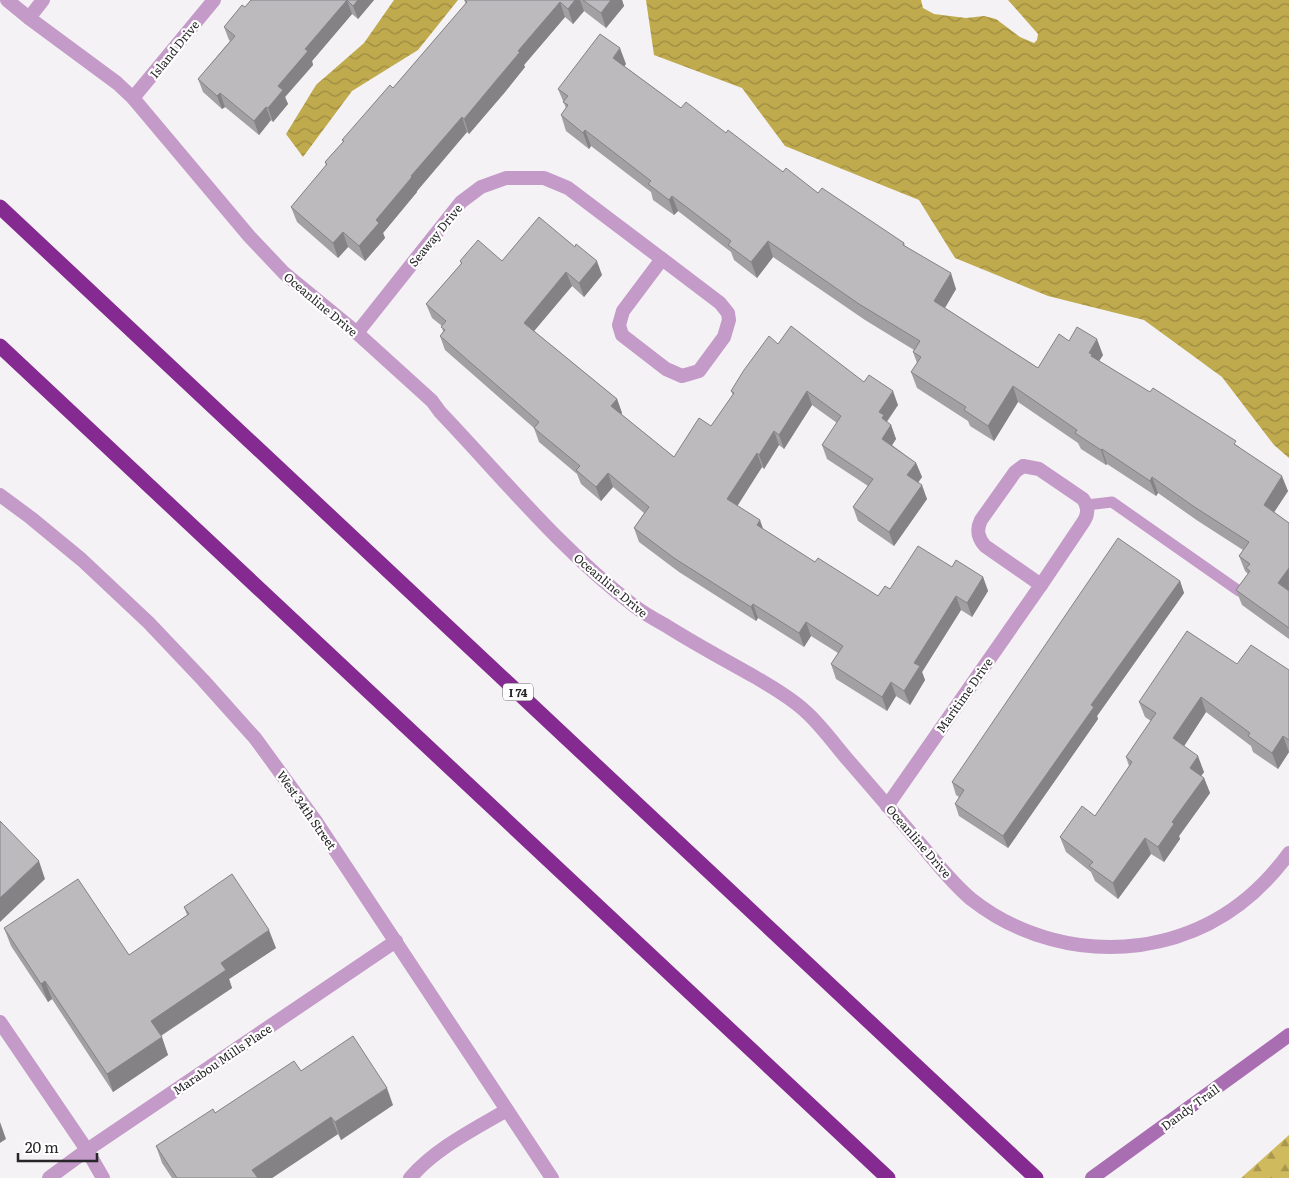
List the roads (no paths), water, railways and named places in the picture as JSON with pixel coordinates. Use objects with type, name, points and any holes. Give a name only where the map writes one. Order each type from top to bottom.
[{"type":"highway","name":"I 74","points":[[0,207],[1036,1178]]},
{"type":"highway","points":[[0,346],[888,1178]]},
{"type":"main road","name":"Dandy Trail","points":[[1092,1178],[1289,1036]]},
{"type":"street","name":"Oceanline Drive","points":[[7,0],[118,84],[133,98],[250,236],[284,273],[357,333],[432,401],[440,412],[592,572],[652,618],[778,690],[807,712],[951,879],[970,898],[990,912],[1022,930],[1045,939],[1057,940],[1068,944],[1105,948],[1129,947],[1165,941],[1210,924],[1231,911],[1259,888],[1289,853]]},
{"type":"street","points":[[29,18],[43,0]]},
{"type":"street","name":"Island Drive","points":[[133,98],[214,0]]},
{"type":"street","name":"Seaway Drive","points":[[357,333],[461,202],[482,187],[506,178],[544,178],[568,188],[662,259],[720,303],[728,313],[729,320],[724,337],[702,368],[699,371],[682,376],[666,369],[622,336],[619,324],[623,311],[662,259]]},
{"type":"street","points":[[1041,585],[986,546],[980,540],[978,525],[1015,472],[1023,466],[1040,469],[1083,499],[1087,505]]},
{"type":"street","name":"West 34th Street","points":[[0,495],[82,560],[168,641],[255,738],[296,794],[396,941],[552,1178]]},
{"type":"street","name":"Maritime Drive","points":[[888,806],[1084,521],[1087,516],[1087,505]]},
{"type":"street","name":"Marabou Mills Place","points":[[48,1178],[396,941]]},
{"type":"street","points":[[0,1022],[87,1150],[103,1178]]},
{"type":"street","points":[[410,1178],[424,1163],[443,1148],[507,1110]]},
{"type":"lane","points":[[1087,505],[1112,502],[1239,591]]},
{"type":"water","points":[[394,0],[458,0],[418,50],[352,91],[303,157],[286,134],[316,85],[364,43]]},
{"type":"water","points":[[646,0],[921,0],[923,8],[934,14],[966,18],[984,16],[996,19],[1020,37],[1034,43],[1037,40],[1038,34],[1008,0],[1289,0],[1289,458],[1274,445],[1222,377],[1144,320],[1048,296],[955,258],[919,200],[785,146],[742,88],[654,55]]}]
